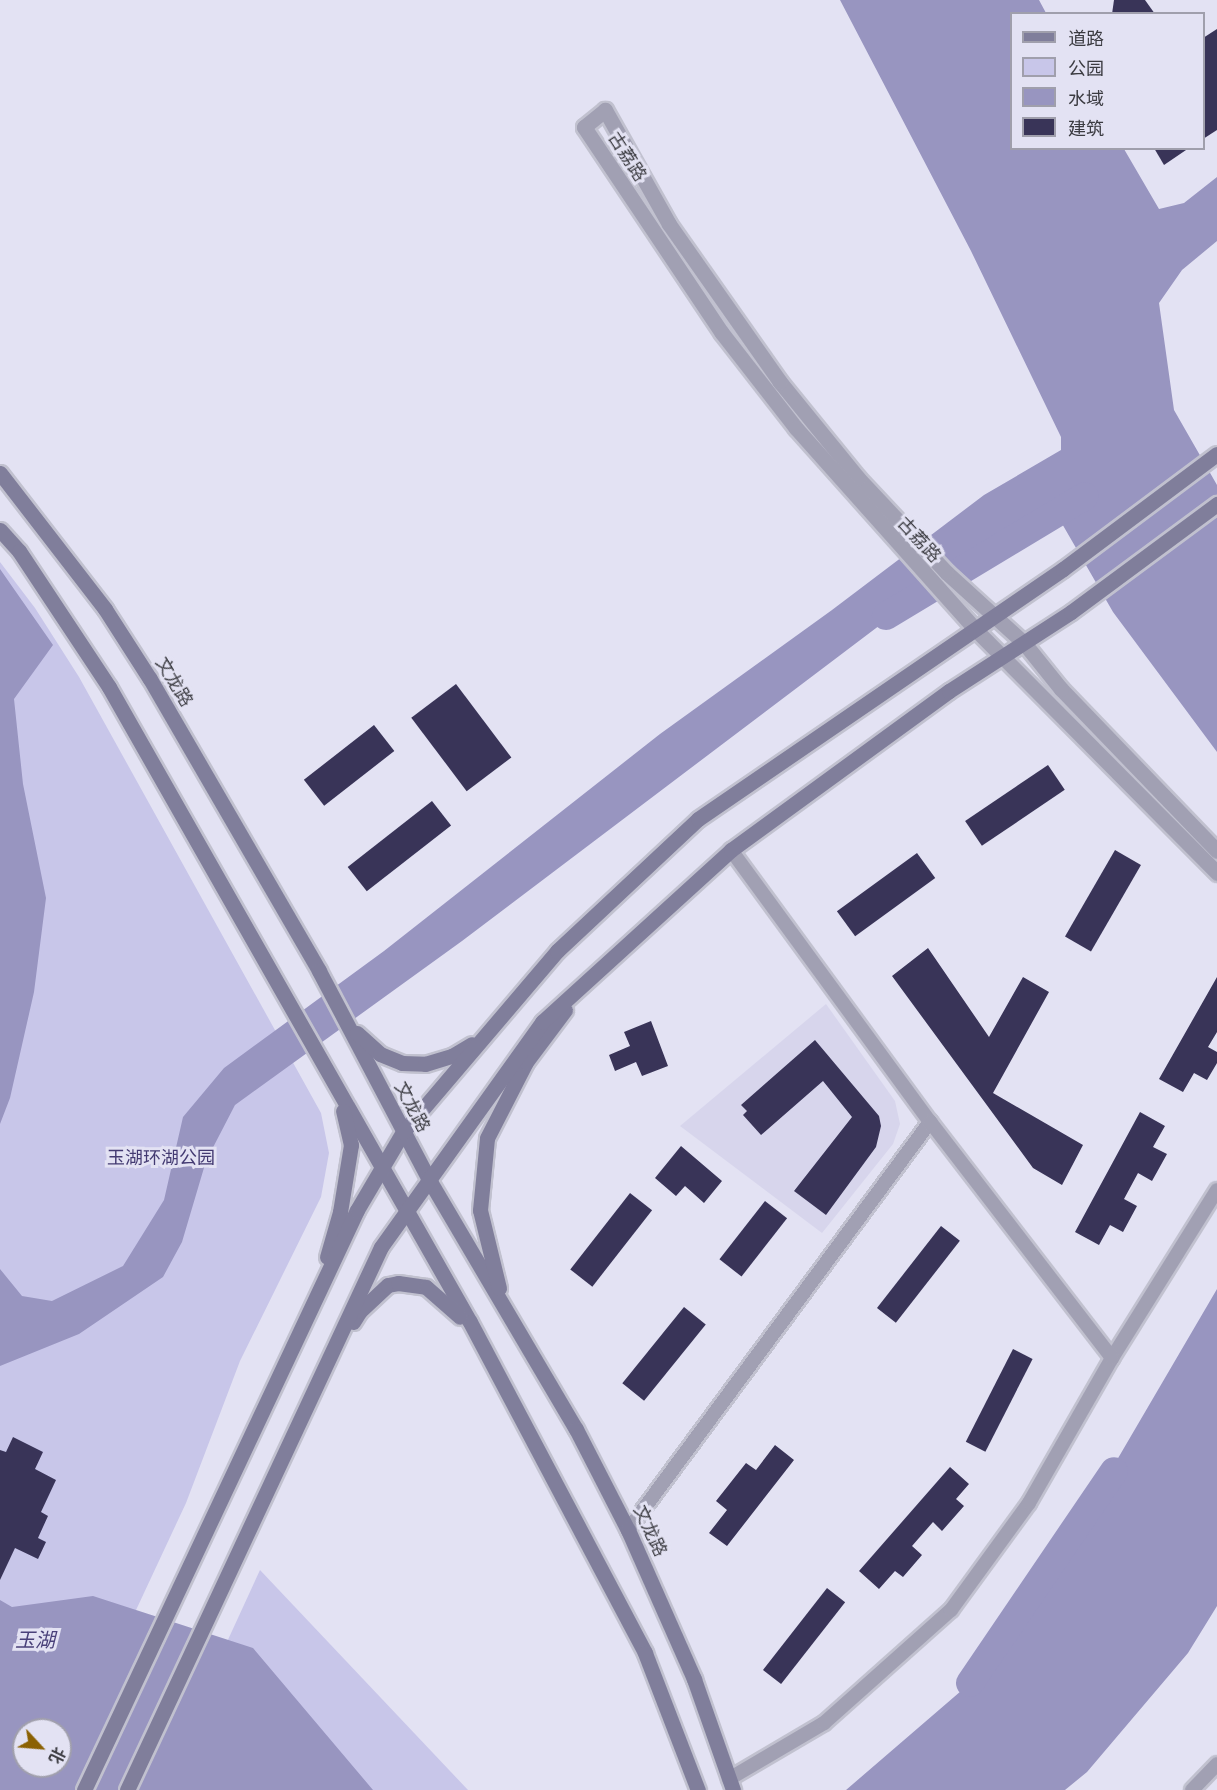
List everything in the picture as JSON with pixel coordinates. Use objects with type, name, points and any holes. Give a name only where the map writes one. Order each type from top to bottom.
[{"type":"main road","points":[[84,1790],[357,1210],[383,1170],[403,1132],[484,1036],[557,951],[698,819],[1063,569],[1215,456]]},
{"type":"main road","name":"文龙路","points":[[0,473],[72,562],[139,661],[349,1025],[428,1178],[576,1429],[628,1530],[694,1679],[731,1784]]},
{"type":"main road","points":[[127,1790],[381,1247],[428,1178],[542,1022],[730,850],[949,691],[1071,612],[1217,504]]},
{"type":"main road","points":[[0,530],[19,551],[109,687],[477,1335],[645,1653],[698,1790]]},
{"type":"main road","points":[[502,1303],[480,1209],[487,1138],[526,1062],[584,984]]},
{"type":"main road","points":[[349,1025],[380,1054],[402,1063],[425,1064],[452,1056],[484,1036]]},
{"type":"main road","points":[[306,1316],[340,1212],[351,1145],[339,1093]]},
{"type":"main road","points":[[300,1419],[360,1311],[388,1285],[426,1287],[447,1302],[477,1335]]},
{"type":"street","name":"古荔路","points":[[1217,851],[1061,689],[1024,643],[996,615],[946,572],[858,478],[780,382],[669,224],[605,110],[584,127],[722,333],[810,444],[975,629],[1217,873]]},
{"type":"street","points":[[730,850],[930,1122],[1112,1358]]},
{"type":"street","points":[[628,1530],[930,1122]]},
{"type":"street","points":[[731,1784],[824,1723],[951,1610],[1029,1503],[1112,1358],[1217,1190]]},
{"type":"street","points":[[1192,1790],[1217,1764]]},
{"type":"shaded area","points":[[826,1004],[895,1101],[900,1124],[893,1144],[822,1233],[680,1126]]},
{"type":"green space","name":"玉湖环湖公园","points":[[0,562],[35,608],[79,677],[321,1113],[329,1153],[321,1197],[240,1361],[186,1503],[72,1747],[72,1718],[12,1718],[12,1778],[58,1778],[52,1790],[0,1790]]},
{"type":"green space","points":[[260,1570],[468,1790],[159,1790]]},
{"type":"water","points":[[840,0],[1039,0],[1045,12],[1010,12],[1010,150],[1125,150],[1159,209],[1184,203],[1217,177],[1217,241],[1182,270],[1159,303],[1174,410],[1217,485],[1217,752],[1113,612],[1057,515],[1015,523],[462,941],[235,1105],[206,1161],[182,1242],[163,1277],[79,1334],[0,1366],[0,1269],[22,1296],[52,1301],[123,1266],[164,1200],[183,1117],[224,1068],[384,951],[660,734],[832,610],[984,495],[1061,450],[1061,437],[971,251]]},
{"type":"water","points":[[0,569],[53,645],[14,699],[23,784],[46,898],[34,992],[10,1098],[0,1124]]},
{"type":"water","points":[[1217,1289],[1217,1606],[1188,1653],[1087,1772],[1065,1790],[846,1790],[961,1691],[1045,1583]]},
{"type":"water","name":"玉湖","points":[[93,1596],[253,1648],[373,1790],[0,1790],[0,1600],[12,1607]]},
{"type":"building","points":[[1114,0],[1145,0],[1154,12],[1112,12]]},
{"type":"building","points":[[1217,29],[1217,130],[1205,138],[1205,37]]},
{"type":"building","points":[[1155,150],[1186,150],[1164,165]]},
{"type":"building","points":[[456,684],[511,757],[467,791],[411,718]]},
{"type":"building","points":[[374,725],[394,751],[324,806],[304,780]]},
{"type":"building","points":[[1048,765],[1065,790],[982,846],[965,821]]},
{"type":"building","points":[[432,801],[451,825],[367,891],[348,867]]},
{"type":"building","points":[[1115,850],[1141,865],[1091,952],[1065,937]]},
{"type":"building","points":[[917,853],[935,878],[855,936],[837,911]]},
{"type":"building","points":[[928,948],[989,1037],[1023,977],[1049,992],[993,1093],[1083,1145],[1062,1185],[1033,1168],[892,976]]},
{"type":"building","points":[[1217,977],[1217,1032],[1208,1047],[1217,1052],[1217,1063],[1207,1080],[1194,1073],[1183,1092],[1159,1079]]},
{"type":"building","points":[[651,1021],[668,1066],[642,1076],[636,1062],[615,1071],[609,1055],[630,1046],[624,1032]]},
{"type":"building","points":[[815,1040],[879,1116],[881,1126],[876,1147],[826,1215],[794,1191],[852,1117],[823,1081],[761,1135],[743,1115],[747,1111],[741,1105]]},
{"type":"building","points":[[1140,1112],[1165,1126],[1153,1147],[1167,1154],[1152,1181],[1138,1173],[1124,1199],[1137,1206],[1123,1232],[1110,1225],[1099,1245],[1075,1232]]},
{"type":"building","points":[[681,1146],[722,1181],[704,1203],[685,1186],[676,1196],[655,1178]]},
{"type":"building","points":[[630,1193],[652,1210],[592,1287],[570,1269]]},
{"type":"building","points":[[765,1201],[787,1218],[742,1277],[719,1259]]},
{"type":"building","points":[[941,1226],[960,1241],[896,1323],[877,1308]]},
{"type":"building","points":[[684,1307],[706,1325],[644,1401],[622,1383]]},
{"type":"building","points":[[1013,1349],[1033,1359],[985,1452],[966,1442]]},
{"type":"building","points":[[13,1437],[43,1452],[35,1469],[56,1480],[41,1512],[48,1516],[38,1538],[46,1542],[38,1559],[15,1548],[0,1580],[0,1450],[6,1452]]},
{"type":"building","points":[[775,1445],[794,1460],[727,1546],[709,1533],[727,1510],[716,1501],[746,1463],[756,1470]]},
{"type":"building","points":[[950,1467],[969,1484],[956,1499],[964,1506],[942,1531],[933,1522],[912,1546],[922,1555],[903,1577],[895,1571],[879,1589],[859,1571]]},
{"type":"building","points":[[827,1588],[845,1602],[781,1684],[763,1670]]},
{"type":"waterway","points":[[886,616],[1085,496]]},
{"type":"waterway","points":[[970,1683],[1114,1471]]}]
